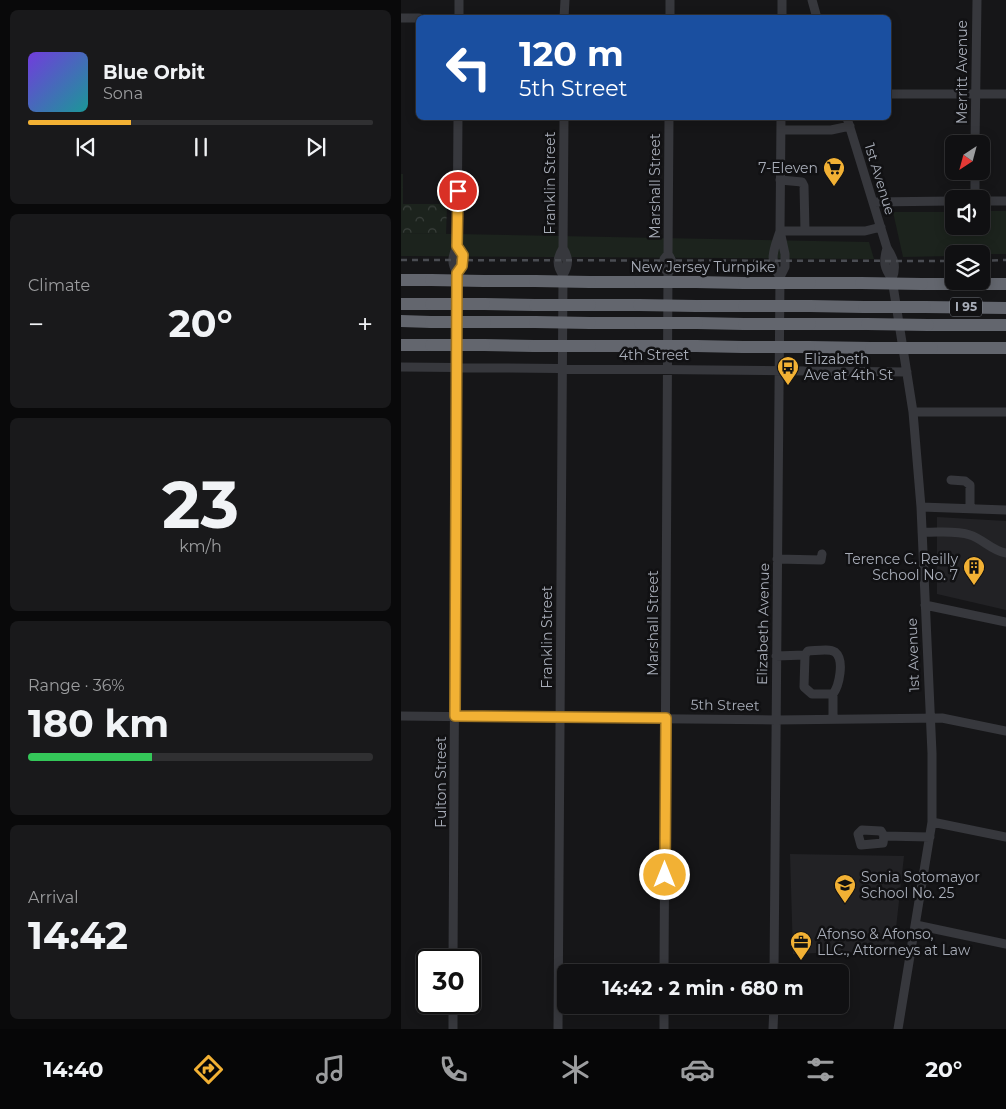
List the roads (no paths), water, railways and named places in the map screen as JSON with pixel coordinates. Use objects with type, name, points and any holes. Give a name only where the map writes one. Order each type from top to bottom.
[{"type":"highway","name":"New Jersey Turnpike","points":[[401,280],[1006,284]]},
{"type":"highway","name":"I 95","points":[[401,304],[1006,308]]},
{"type":"highway","name":"I 95","points":[[401,321],[1006,325]]},
{"type":"highway","points":[[401,345],[1006,348]]},
{"type":"street","points":[[459,0],[459,15]]},
{"type":"street","points":[[564,15],[565,0]]},
{"type":"street","points":[[670,0],[670,15]]},
{"type":"street","points":[[782,0],[782,15]]},
{"type":"street","points":[[812,0],[816,15]]},
{"type":"street","name":"Merritt Avenue","points":[[975,135],[977,0]]},
{"type":"street","points":[[401,18],[416,18]]},
{"type":"street","points":[[891,94],[1006,94]]},
{"type":"street","name":"Fulton Street","points":[[453,949],[457,273],[453,266],[453,255],[457,246],[458,120]]},
{"type":"street","name":"Franklin Street","points":[[558,1029],[563,275],[558,267],[558,256],[563,248],[564,120]]},
{"type":"street","name":"Marshall Street","points":[[664,964],[668,273],[664,268],[664,259],[668,254],[669,120]]},
{"type":"street","name":"Elizabeth Avenue","points":[[774,964],[779,277],[773,266],[773,253],[780,231],[781,120]]},
{"type":"street","points":[[781,130],[831,130],[849,122]]},
{"type":"street","name":"1st Avenue","points":[[849,122],[887,248],[884,259],[885,269],[892,279],[907,372],[913,412],[921,507],[932,822],[898,1029]]},
{"type":"street","points":[[780,180],[802,182],[804,186],[805,231]]},
{"type":"street","points":[[873,202],[945,201]]},
{"type":"street","points":[[990,201],[1006,201]]},
{"type":"street","points":[[780,231],[865,231],[881,227]]},
{"type":"street","name":"4th Street","points":[[401,367],[779,369],[907,372]]},
{"type":"street","points":[[913,412],[1006,412]]},
{"type":"street","points":[[951,480],[965,481],[970,485],[970,508]]},
{"type":"street","points":[[921,507],[1006,510]]},
{"type":"street","points":[[922,532],[968,534],[983,540],[999,552],[1006,553]]},
{"type":"street","points":[[777,559],[821,560],[822,554]]},
{"type":"street","points":[[925,605],[1006,622]]},
{"type":"street","points":[[833,694],[812,694],[804,687],[805,655],[808,651],[831,650],[839,658],[839,682],[833,694],[833,719]]},
{"type":"street","points":[[777,656],[805,655]]},
{"type":"street","name":"5th Street","points":[[401,716],[560,716],[776,720],[942,718],[1006,730]]},
{"type":"street","points":[[932,822],[1006,837]]},
{"type":"street","points":[[884,836],[930,837]]},
{"type":"street","points":[[916,925],[1006,944]]},
{"type":"street","points":[[453,1014],[453,1029]]},
{"type":"street","points":[[664,1014],[664,1029]]},
{"type":"street","points":[[773,1014],[773,1029]]},
{"type":"railway","points":[[401,260],[945,261]]},
{"type":"railway","points":[[990,261],[1006,260]]},
{"type":"place","name":"7-Eleven","points":[[834,187]]},
{"type":"place","name":"Elizabeth Ave at 4th St","points":[[788,386]]},
{"type":"place","name":"Terence C. Reilly School No. 7","points":[[974,586]]},
{"type":"place","name":"Sonia Sotomayor School No. 25","points":[[845,904]]},
{"type":"place","name":"Afonso & Afonso, LLC., Attorneys at Law","points":[[801,961]]}]
